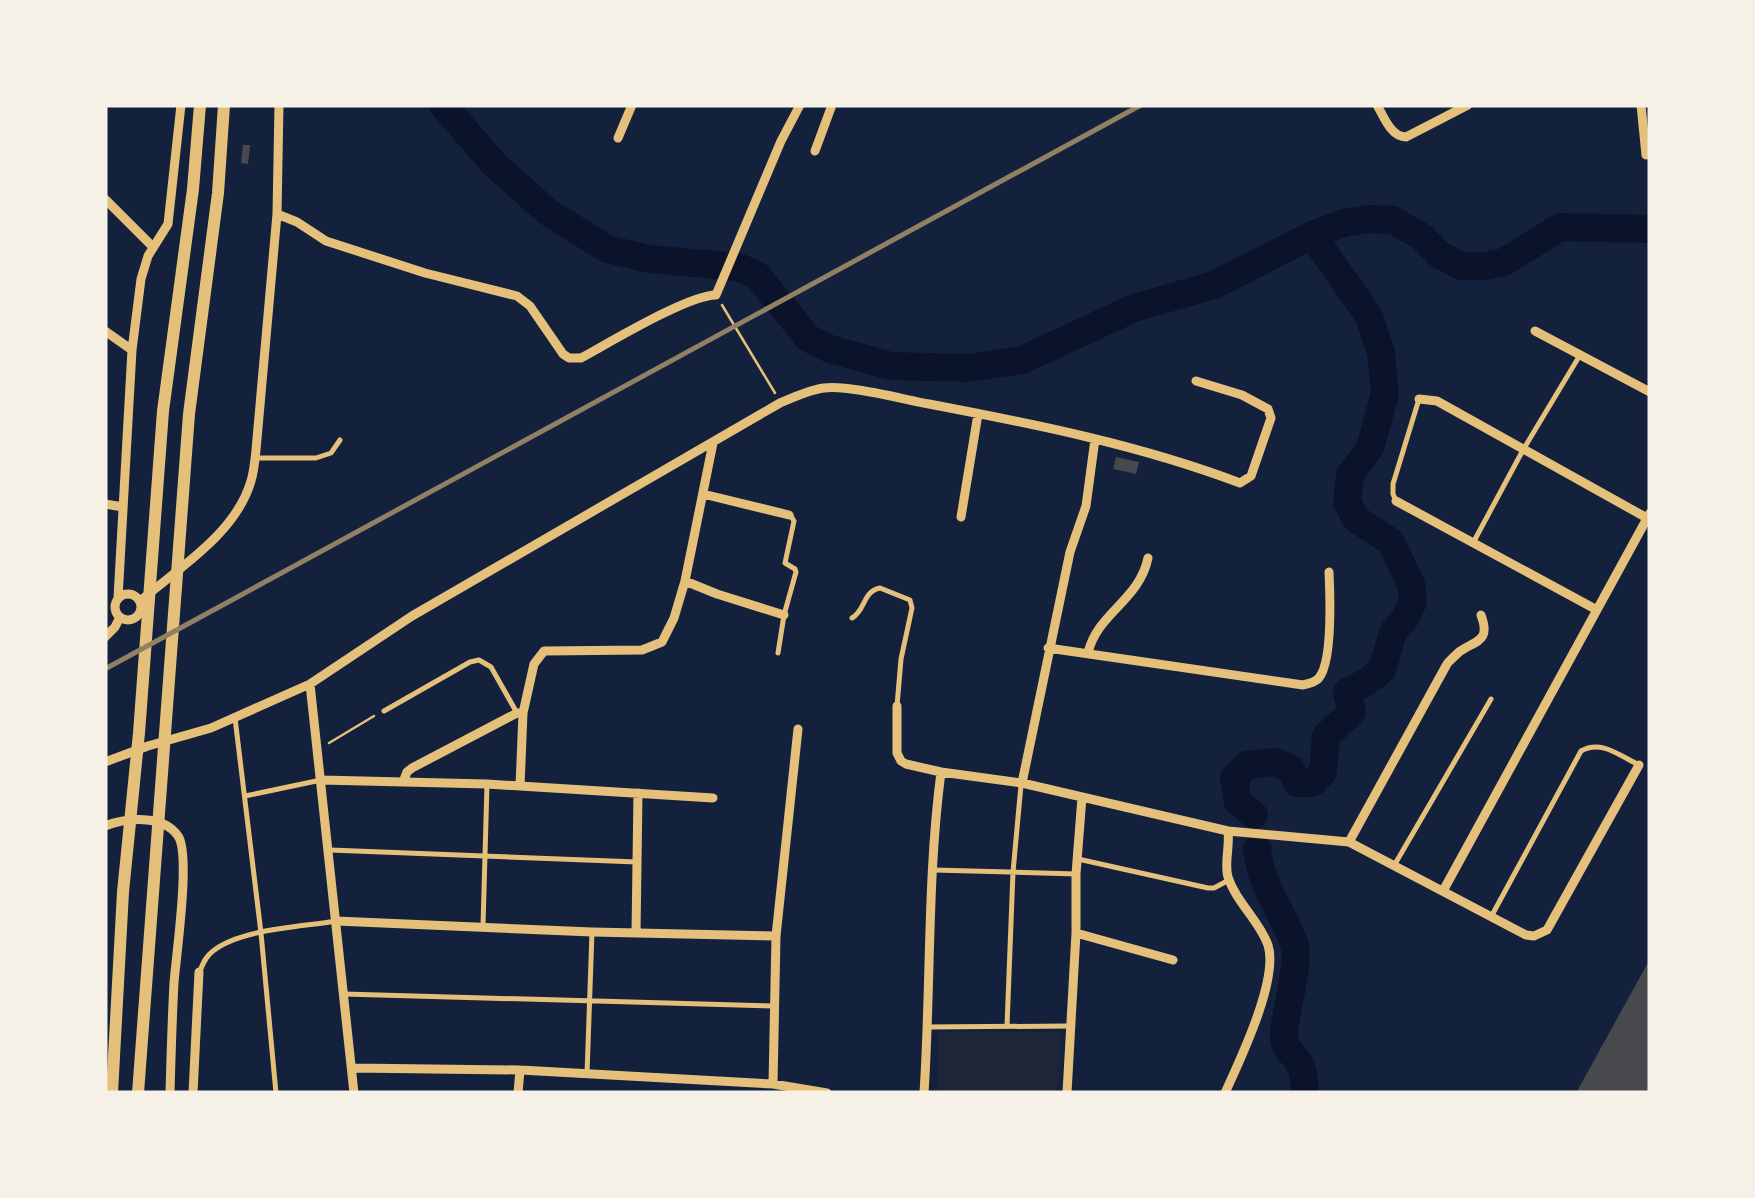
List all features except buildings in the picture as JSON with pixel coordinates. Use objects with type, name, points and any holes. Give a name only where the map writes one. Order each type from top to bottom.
[{"type":"main road","points":[[112,1093],[123,892],[163,412],[193,189],[200,105]]},
{"type":"main road","points":[[138,1093],[189,414],[218,193],[224,105]]},
{"type":"street","points":[[118,598],[132,594],[140,600],[139,616],[130,620],[120,617],[115,608],[132,350],[141,279],[153,247],[168,224],[181,105]]},
{"type":"street","points":[[140,600],[218,535],[250,483],[277,214],[279,105]]},
{"type":"street","points":[[618,138],[632,105]]},
{"type":"street","points":[[277,214],[326,241],[523,299],[563,354],[581,358],[672,310],[705,295],[716,295],[800,105]]},
{"type":"street","points":[[815,152],[832,105]]},
{"type":"street","points":[[1378,105],[1399,137],[1414,134],[1468,105]]},
{"type":"street","points":[[1640,105],[1646,155]]},
{"type":"street","points":[[105,199],[153,247]]},
{"type":"street","points":[[105,331],[132,350]]},
{"type":"street","points":[[1536,332],[1650,392]]},
{"type":"street","points":[[105,762],[211,728],[310,684],[412,616],[780,402],[826,388],[887,396],[1095,439],[1240,483],[1246,481],[1252,476],[1271,418],[1268,409],[1242,395],[1196,381]]},
{"type":"street","points":[[1419,399],[1437,402],[1649,515],[1444,891]]},
{"type":"street","points":[[962,518],[978,414]]},
{"type":"street","points":[[1022,784],[1070,552],[1086,506],[1095,439]]},
{"type":"street","points":[[520,786],[520,713],[534,664],[544,651],[642,650],[662,642],[674,618],[684,581],[713,442]]},
{"type":"street","points":[[703,494],[788,515]]},
{"type":"street","points":[[1396,500],[1596,610]]},
{"type":"street","points":[[105,504],[122,507]]},
{"type":"street","points":[[1088,653],[1095,632],[1135,591],[1148,558]]},
{"type":"street","points":[[1048,648],[1310,684],[1325,663],[1329,572]]},
{"type":"street","points":[[684,581],[784,615]]},
{"type":"street","points":[[1349,842],[1446,664],[1484,636],[1481,616]]},
{"type":"street","points":[[105,637],[120,617]]},
{"type":"street","points":[[310,684],[354,1093]]},
{"type":"street","points":[[897,706],[895,743],[901,761],[906,764],[1082,796],[1228,831],[1349,842],[1526,936],[1547,930],[1639,765]]},
{"type":"street","points":[[403,782],[412,768],[520,713]]},
{"type":"street","points":[[774,1084],[776,936],[798,729]]},
{"type":"street","points":[[924,1093],[933,831],[941,772]]},
{"type":"street","points":[[320,780],[487,784],[714,798]]},
{"type":"street","points":[[636,932],[638,793]]},
{"type":"street","points":[[1067,1093],[1082,796]]},
{"type":"street","points":[[105,826],[126,819],[146,819],[170,828],[182,846],[170,1093]]},
{"type":"street","points":[[1224,1093],[1254,1027],[1271,961],[1266,941],[1229,880],[1228,831]]},
{"type":"street","points":[[336,922],[776,936]]},
{"type":"street","points":[[1076,933],[1173,960]]},
{"type":"street","points":[[193,1093],[199,972]]},
{"type":"street","points":[[352,1068],[520,1070],[774,1084],[827,1093]]},
{"type":"street","points":[[518,1093],[520,1070]]},
{"type":"street","points":[[688,1093],[689,1080]]},
{"type":"lane","points":[[1473,543],[1580,355]]},
{"type":"lane","points":[[1396,500],[1394,484],[1419,399]]},
{"type":"lane","points":[[255,458],[316,458],[331,453],[340,440]]},
{"type":"lane","points":[[778,653],[796,572],[785,563],[794,521],[788,515]]},
{"type":"lane","points":[[852,618],[876,589],[910,600],[897,706]]},
{"type":"lane","points":[[384,710],[479,660],[491,666],[520,713]]},
{"type":"lane","points":[[1394,864],[1491,699]]},
{"type":"lane","points":[[234,716],[276,1093]]},
{"type":"lane","points":[[1490,918],[1581,752],[1590,746],[1602,746],[1639,765]]},
{"type":"lane","points":[[245,796],[320,780]]},
{"type":"lane","points":[[483,926],[487,784]]},
{"type":"lane","points":[[1007,1026],[1013,872],[1022,784]]},
{"type":"lane","points":[[328,850],[637,862]]},
{"type":"lane","points":[[1077,859],[1208,888],[1229,880]]},
{"type":"lane","points":[[931,870],[1076,874]]},
{"type":"lane","points":[[199,972],[204,959],[225,943],[261,933],[336,922]]},
{"type":"lane","points":[[587,1074],[592,932]]},
{"type":"lane","points":[[344,994],[774,1006]]},
{"type":"lane","points":[[928,1028],[1072,1026]]},
{"type":"path","points":[[716,295],[780,402]]},
{"type":"path","points":[[317,750],[384,710]]},
{"type":"shaded area","points":[[937,1032],[1061,1032],[1059,1083],[1053,1093],[941,1093],[937,1087]]},
{"type":"waterway","points":[[443,105],[495,165],[548,212],[607,249],[649,259],[738,267],[757,275],[808,338],[830,349],[891,366],[969,368],[1022,360],[1134,308],[1214,285],[1344,223],[1393,220],[1461,266],[1504,262],[1560,227],[1650,229]]},
{"type":"waterway","points":[[1254,815],[1238,802],[1234,778],[1247,765],[1275,762],[1291,769],[1297,783],[1312,783],[1323,772],[1326,736],[1352,712],[1347,692],[1382,670],[1393,632],[1413,602],[1411,584],[1391,542],[1356,519],[1347,502],[1350,475],[1370,448],[1385,393],[1381,353],[1369,316],[1312,235]]},
{"type":"waterway","points":[[1257,849],[1267,888],[1296,952],[1284,1041],[1301,1066],[1305,1093]]},
{"type":"railway","points":[[105,669],[1141,105]]}]
